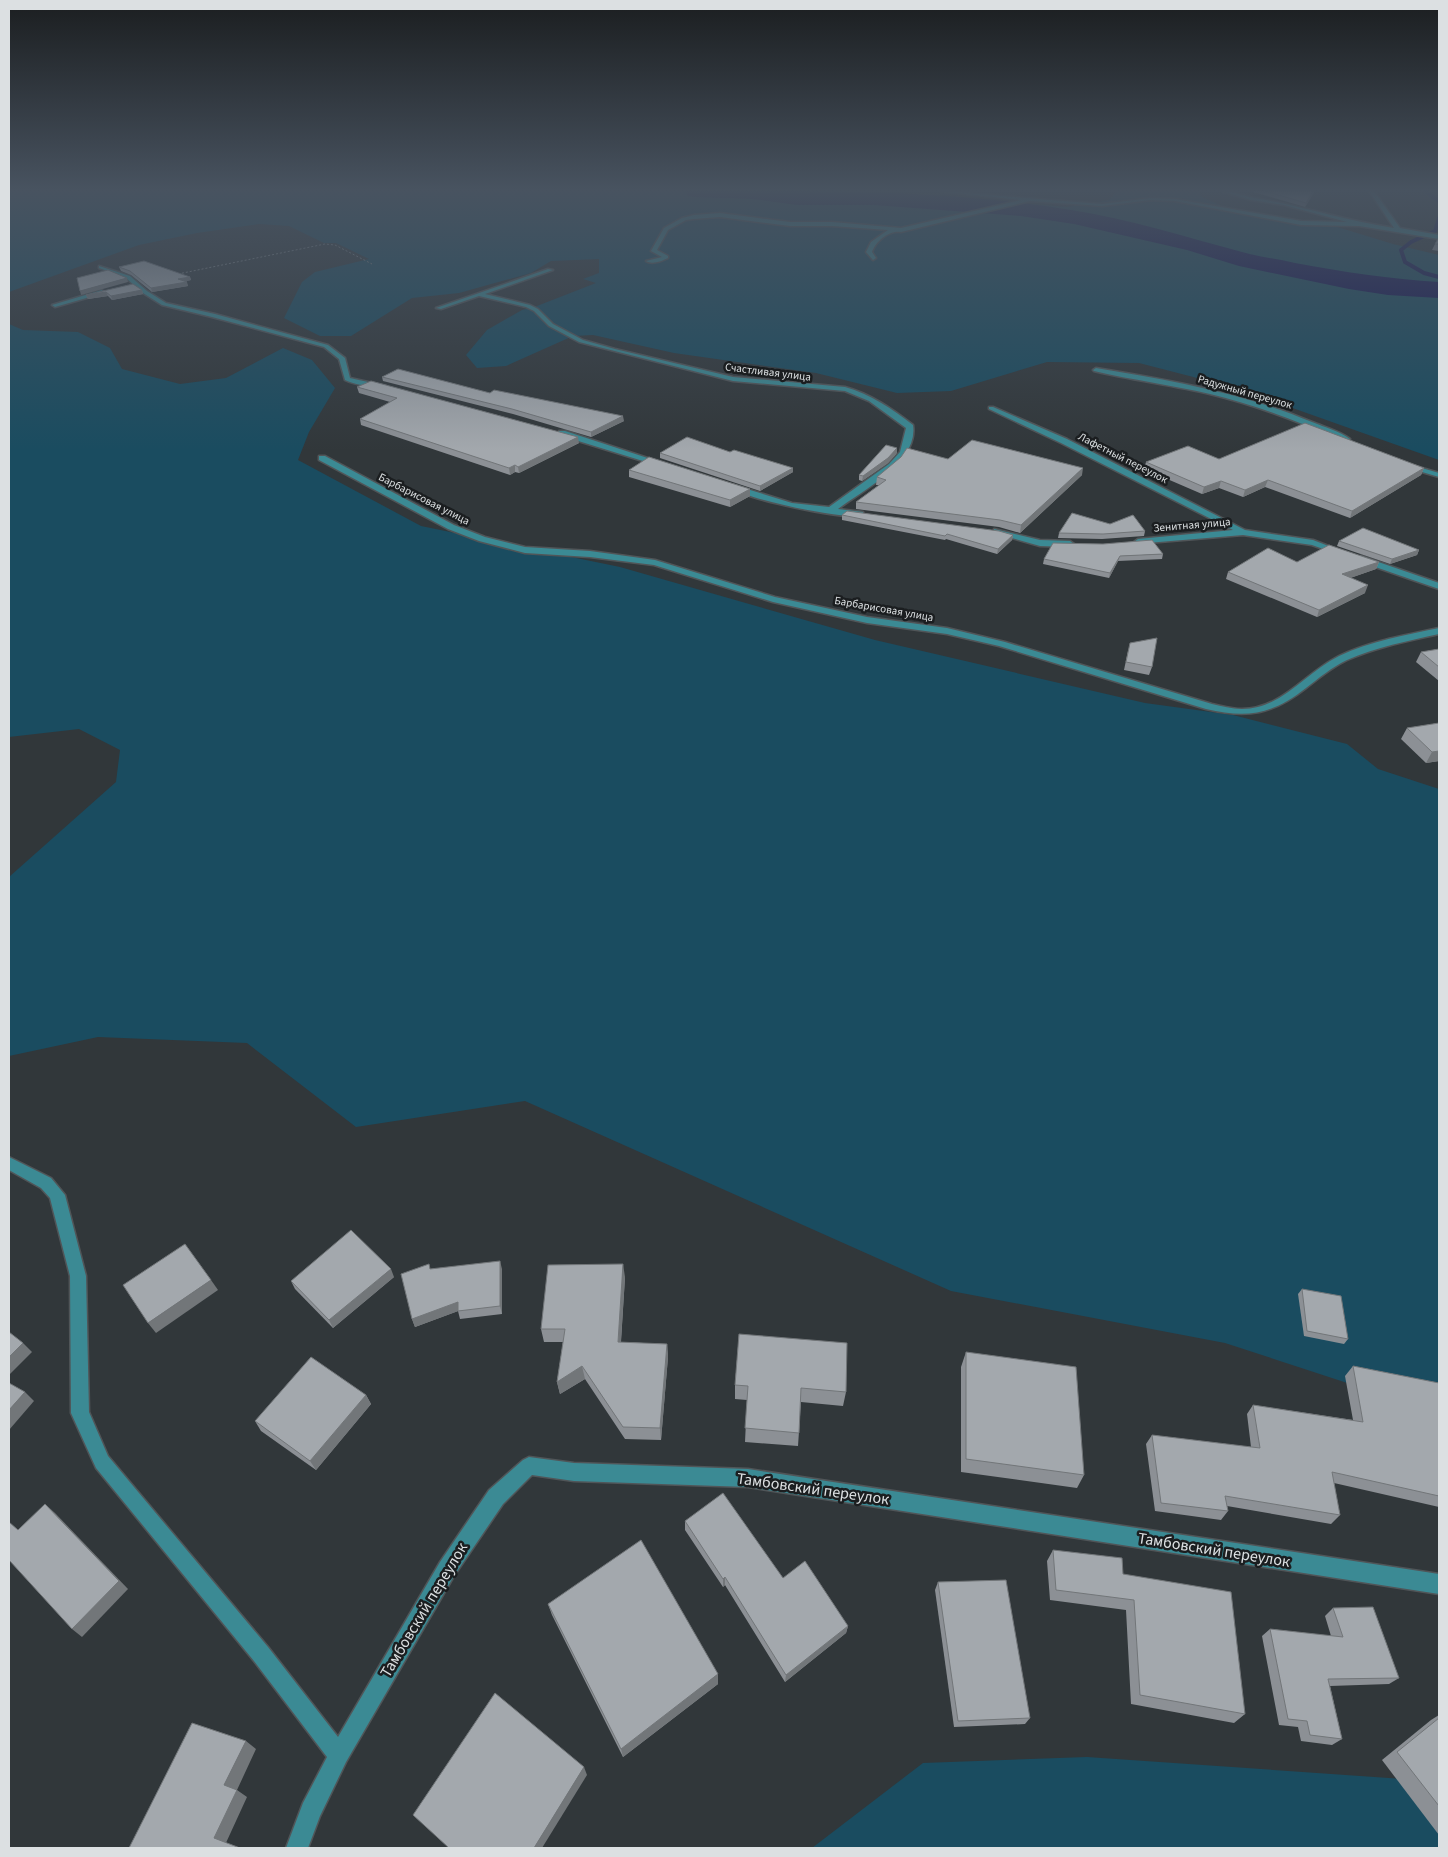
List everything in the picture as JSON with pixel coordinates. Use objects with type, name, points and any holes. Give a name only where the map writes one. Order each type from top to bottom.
[{"type":"street","points":[[129,278],[164,304],[213,315],[326,346],[342,358],[348,380],[360,383],[370,382],[389,387]]},
{"type":"street","points":[[439,308],[527,278]]},
{"type":"street","points":[[126,286],[136,284]]},
{"type":"street","points":[[55,305],[107,291]]},
{"type":"street","name":"Счастливая улица","points":[[478,294],[528,306],[536,310],[551,325],[581,341],[613,350],[734,380],[845,389],[860,392],[883,406],[910,427],[904,454],[892,466],[829,511]]},
{"type":"street","name":"Радужный переулок","points":[[1096,370],[1181,385],[1232,398],[1279,412],[1357,444]]},
{"type":"street","name":"Лафетный переулок","points":[[991,408],[1064,441],[1243,532]]},
{"type":"street","points":[[555,431],[672,468]]},
{"type":"street","name":"Барбарисовая улица","points":[[322,458],[451,526],[482,539],[525,550],[590,554],[654,563],[774,599],[867,620],[947,631],[1002,644],[1210,707],[1226,710],[1243,712],[1266,710],[1284,701],[1319,672],[1342,659],[1382,644],[1439,631]]},
{"type":"street","points":[[1401,462],[1439,475]]},
{"type":"street","points":[[727,485],[791,505],[868,515]]},
{"type":"street","points":[[990,530],[1040,543],[1076,544]]},
{"type":"street","name":"Зенитная улица","points":[[1132,542],[1243,532],[1313,543],[1439,586]]},
{"type":"street","points":[[9,1163],[46,1183],[57,1195],[78,1276],[80,1413],[102,1462],[261,1654],[339,1755]]},
{"type":"street","name":"Тамбовский переулок","points":[[297,1848],[312,1811],[339,1755],[448,1569],[496,1497],[529,1466],[574,1472],[748,1478],[1439,1584]]},
{"type":"path","points":[[136,284],[166,278]]},
{"type":"shaded area","points":[[9,278],[49,278],[9,292]]},
{"type":"shaded area","points":[[308,278],[514,278],[459,293],[412,298],[351,336],[320,336],[284,318],[302,282]]},
{"type":"shaded area","points":[[1439,278],[1439,460],[1236,388],[1139,363],[1047,362],[951,391],[897,393],[816,373],[674,353],[593,335],[573,336],[506,366],[477,368],[466,355],[487,330],[522,310],[596,283],[583,279]]},
{"type":"shaded area","points":[[9,324],[23,330],[78,332],[110,348],[122,369],[180,384],[226,378],[283,348],[312,360],[335,388],[309,432],[298,460],[421,526],[620,567],[875,640],[1145,703],[1233,715],[1347,744],[1378,769],[1439,789],[1439,1413],[1225,1343],[951,1291],[525,1101],[356,1127],[247,1043],[98,1037],[9,1056],[9,877],[116,782],[120,750],[79,729],[9,737]]},
{"type":"shaded area","points":[[1087,1757],[1432,1781],[1439,1784],[1439,1848],[812,1848],[923,1763]]},
{"type":"building","points":[[77,278],[126,278],[127,278],[80,291]]},
{"type":"building","points":[[138,278],[186,278],[178,279],[187,282],[151,288]]},
{"type":"building","points":[[133,284],[142,290],[111,296],[106,292],[86,295]]},
{"type":"building","points":[[398,369],[490,393],[494,390],[623,416],[591,432],[512,409],[382,377]]},
{"type":"building","points":[[371,381],[578,437],[518,467],[515,465],[509,468],[360,419],[397,398],[357,387]]},
{"type":"building","points":[[1305,423],[1424,468],[1352,511],[1268,480],[1245,490],[1221,481],[1204,487],[1146,462],[1188,446],[1219,459]]},
{"type":"building","points":[[687,437],[730,452],[734,450],[793,468],[760,486],[660,453]]},
{"type":"building","points":[[972,440],[1083,468],[1021,525],[1000,520],[856,502],[886,480],[877,477],[901,457],[907,448],[948,459]]},
{"type":"building","points":[[886,445],[897,448],[888,458],[863,476],[859,475]]},
{"type":"building","points":[[649,457],[750,489],[730,500],[629,470]]},
{"type":"building","points":[[847,511],[999,531],[1013,535],[998,549],[947,534],[945,536],[842,515]]},
{"type":"building","points":[[1072,513],[1110,524],[1133,515],[1145,531],[1103,534],[1059,533]]},
{"type":"building","points":[[1363,528],[1419,550],[1392,559],[1339,541]]},
{"type":"building","points":[[1152,540],[1163,554],[1120,556],[1110,573],[1044,559],[1053,543],[1103,544]]},
{"type":"building","points":[[1329,545],[1379,562],[1342,574],[1368,585],[1319,610],[1228,572],[1268,548],[1297,562]]},
{"type":"building","points":[[1157,638],[1152,667],[1126,662],[1130,643]]},
{"type":"building","points":[[1439,649],[1439,667],[1421,652]]},
{"type":"building","points":[[1439,723],[1439,751],[1432,752],[1407,728]]},
{"type":"building","points":[[351,1230],[391,1269],[329,1320],[291,1281]]},
{"type":"building","points":[[185,1244],[211,1280],[148,1323],[123,1285]]},
{"type":"building","points":[[500,1261],[500,1306],[458,1311],[458,1302],[412,1319],[401,1274],[429,1264],[430,1269]]},
{"type":"building","points":[[623,1264],[618,1342],[667,1344],[660,1428],[623,1427],[582,1366],[557,1382],[565,1329],[541,1329],[548,1265]]},
{"type":"building","points":[[1302,1289],[1341,1296],[1348,1339],[1307,1331]]},
{"type":"building","points":[[9,1332],[23,1343],[9,1357]]},
{"type":"building","points":[[739,1334],[847,1343],[846,1392],[801,1388],[799,1433],[745,1428],[748,1386],[735,1385]]},
{"type":"building","points":[[966,1352],[1076,1367],[1084,1475],[966,1459]]},
{"type":"building","points":[[311,1357],[366,1395],[310,1461],[255,1421]]},
{"type":"building","points":[[1353,1366],[1439,1383],[1439,1496],[1332,1472],[1340,1515],[1225,1496],[1228,1511],[1161,1503],[1152,1435],[1260,1448],[1253,1405],[1363,1422]]},
{"type":"building","points":[[9,1383],[25,1392],[9,1410]]},
{"type":"building","points":[[723,1493],[783,1578],[805,1561],[848,1626],[786,1675],[725,1577],[723,1579],[685,1521]]},
{"type":"building","points":[[45,1504],[119,1581],[72,1629],[9,1560],[9,1522],[18,1530]]},
{"type":"building","points":[[641,1540],[718,1674],[621,1749],[548,1604]]},
{"type":"building","points":[[1053,1550],[1122,1558],[1123,1574],[1231,1592],[1245,1714],[1140,1695],[1134,1600],[1056,1590]]},
{"type":"building","points":[[1006,1580],[1030,1718],[958,1721],[938,1582]]},
{"type":"building","points":[[1373,1607],[1399,1678],[1328,1679],[1342,1739],[1310,1735],[1307,1721],[1288,1719],[1270,1629],[1343,1637],[1333,1608]]},
{"type":"building","points":[[495,1693],[584,1767],[534,1848],[449,1848],[413,1815]]},
{"type":"building","points":[[1439,1718],[1439,1806],[1397,1752]]},
{"type":"building","points":[[192,1723],[246,1741],[224,1785],[237,1790],[214,1838],[240,1848],[129,1848]]},
{"type":"waterway","points":[[1332,278],[1388,287],[1439,290]]}]
